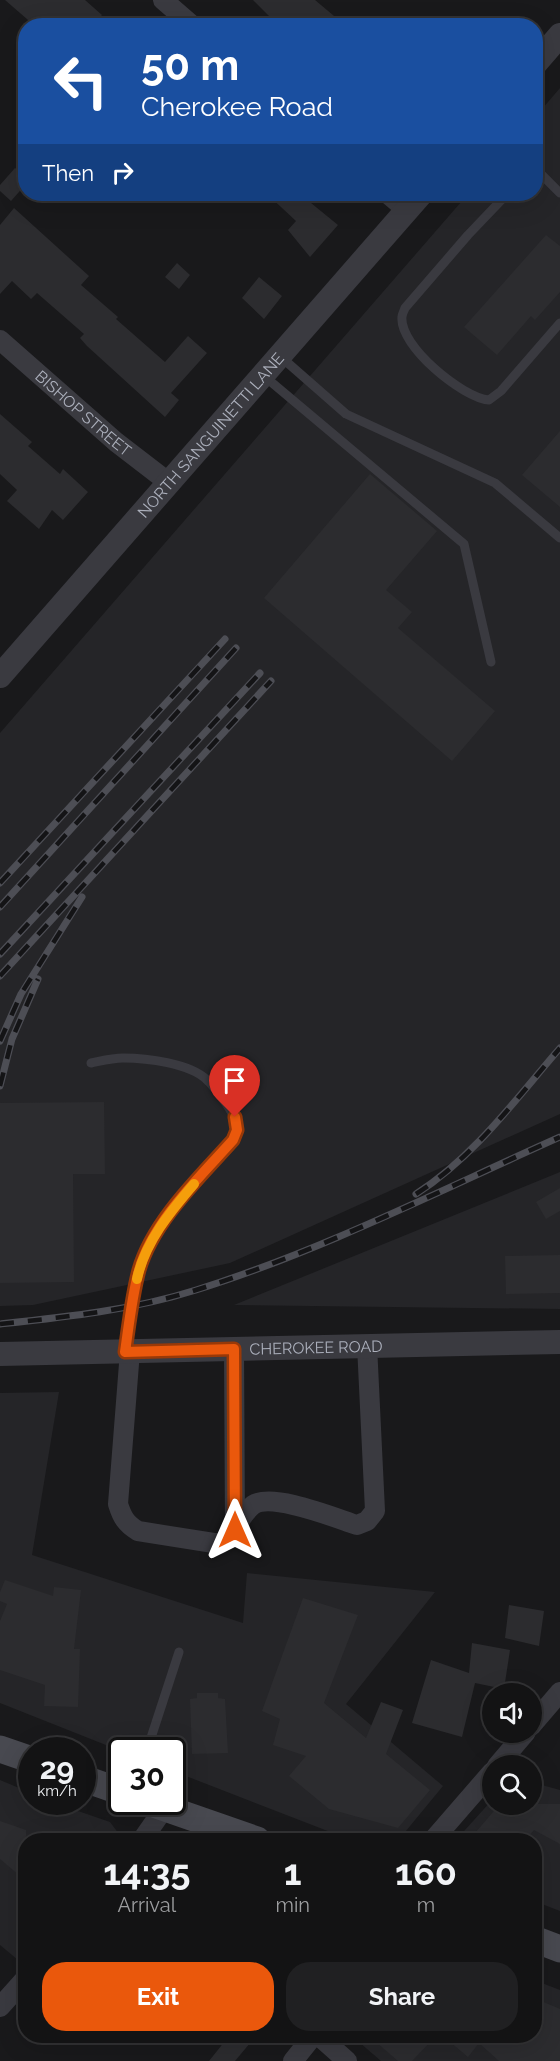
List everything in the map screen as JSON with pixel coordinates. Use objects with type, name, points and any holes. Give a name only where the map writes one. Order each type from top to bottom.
[{"type":"main road","points":[[0,1749],[18,1755]]},
{"type":"main road","points":[[186,1814],[238,1833]]},
{"type":"main road","points":[[542,1942],[560,1949]]},
{"type":"street","points":[[163,0],[184,18]]},
{"type":"street","points":[[543,55],[560,35]]},
{"type":"street","name":"NORTH SANGUINETTI LANE","points":[[0,676],[414,202]]},
{"type":"street","name":"BISHOP STREET","points":[[0,340],[116,442],[168,482]]},
{"type":"street","name":"CHEROKEE ROAD","points":[[0,1354],[560,1342]]},
{"type":"street","points":[[127,1351],[118,1504],[122,1516],[128,1525],[138,1531],[220,1544],[227,1540],[245,1513],[255,1504],[267,1501],[289,1504],[357,1525],[367,1521],[375,1511],[368,1345]]},
{"type":"street","points":[[234,1349],[235,1530]]},
{"type":"street","points":[[542,1713],[560,1692]]},
{"type":"street","points":[[506,1755],[517,1743]]},
{"type":"street","points":[[439,1833],[482,1784]]},
{"type":"street","points":[[145,1833],[152,1815]]},
{"type":"street","points":[[0,2007],[18,1987]]},
{"type":"street","points":[[293,2061],[308,2043]]},
{"type":"street","points":[[327,2043],[347,2061]]},
{"type":"lane","points":[[543,176],[560,193]]},
{"type":"lane","points":[[501,201],[405,308],[402,318],[408,338],[422,357],[453,383],[473,397],[489,400],[501,391],[560,323]]},
{"type":"lane","points":[[279,356],[346,414],[495,483],[560,538]]},
{"type":"lane","points":[[262,375],[464,544],[491,662]]},
{"type":"lane","points":[[91,1063],[121,1058],[148,1059],[193,1070],[207,1079],[223,1100],[235,1117],[237,1130],[233,1140],[175,1206],[151,1240],[139,1268],[127,1351]]},
{"type":"lane","points":[[151,1737],[178,1652]]},
{"type":"shaded area","points":[[560,88],[560,1114],[230,1263],[33,1305],[0,1306],[0,733],[462,201],[543,201],[543,108]]},
{"type":"shaded area","points":[[560,1172],[560,1309],[234,1305]]},
{"type":"shaded area","points":[[59,1392],[32,1555],[243,1623],[247,1573],[435,1592],[346,1704],[443,1786],[404,1833],[333,1833],[186,1776],[186,1737],[108,1737],[108,1746],[96,1741],[96,1737],[86,1737],[0,1703],[0,1393]]},
{"type":"shaded area","points":[[0,1780],[18,1788],[18,1815],[90,1815],[110,1822],[118,1833],[18,1833],[18,1960],[0,1945]]},
{"type":"shaded area","points":[[542,1785],[560,1790],[560,1911],[542,1904],[542,1833],[462,1833],[482,1811],[482,1815],[542,1815]]},
{"type":"shaded area","points":[[542,1983],[560,1990],[560,2061],[381,2061],[360,2043],[542,2043]]},
{"type":"building","points":[[5,0],[85,0],[102,15],[99,18],[26,18]]},
{"type":"building","points":[[253,0],[315,0],[336,18],[271,18]]},
{"type":"building","points":[[15,168],[18,170],[18,193],[11,201],[0,191],[0,185]]},
{"type":"building","points":[[275,201],[309,201],[338,225],[310,257],[288,230],[296,221]]},
{"type":"building","points":[[14,208],[89,276],[81,285],[165,362],[188,336],[207,353],[171,393],[179,400],[165,417],[87,346],[80,338],[84,334],[37,293],[31,299],[12,281],[0,294],[0,225]]},
{"type":"building","points":[[546,235],[560,246],[560,292],[535,320],[531,316],[497,355],[464,327]]},
{"type":"building","points":[[177,263],[190,275],[179,289],[165,277]]},
{"type":"building","points":[[259,277],[282,296],[264,319],[242,298]]},
{"type":"building","points":[[0,414],[32,442],[28,446],[60,474],[63,469],[88,492],[63,520],[52,510],[39,529],[7,501],[17,490],[0,474]]},
{"type":"building","points":[[560,431],[560,507],[522,475]]},
{"type":"building","points":[[370,474],[437,531],[386,590],[412,612],[398,628],[495,711],[452,761],[264,598]]},
{"type":"building","points":[[104,1102],[105,1174],[73,1174],[74,1282],[0,1283],[0,1103]]},
{"type":"building","points":[[560,1188],[560,1211],[546,1219],[536,1202]]},
{"type":"building","points":[[560,1255],[560,1293],[506,1294],[505,1256]]},
{"type":"building","points":[[5,1580],[53,1596],[54,1587],[81,1590],[74,1649],[80,1649],[78,1707],[44,1706],[45,1685],[0,1670],[0,1621],[7,1604],[0,1601],[0,1592]]},
{"type":"building","points":[[303,1598],[358,1615],[324,1703],[366,1738],[381,1702],[403,1710],[386,1754],[430,1790],[398,1828],[329,1809],[289,1776],[306,1756],[273,1745],[280,1719],[262,1711]]},
{"type":"building","points":[[509,1605],[544,1611],[539,1646],[505,1638]]},
{"type":"building","points":[[472,1643],[510,1650],[505,1683],[475,1683],[462,1737],[412,1723],[431,1660],[469,1673]]},
{"type":"building","points":[[197,1693],[218,1693],[218,1698],[225,1699],[228,1753],[192,1754],[190,1699],[197,1698]]},
{"type":"building","points":[[542,1804],[560,1804],[560,1844],[542,1833],[534,1830],[531,1833],[475,1833],[491,1815],[542,1815]]},
{"type":"building","points":[[0,1821],[26,1830],[26,1833],[18,1833],[18,1874],[0,1859]]},
{"type":"building","points":[[542,2001],[560,2009],[560,2061],[499,2061],[479,2043],[542,2043]]},
{"type":"building","points":[[223,2043],[250,2043],[235,2061],[209,2061]]},
{"type":"building","points":[[377,2043],[429,2043],[412,2061],[398,2061]]},
{"type":"building","points":[[451,2043],[479,2043],[468,2057]]},
{"type":"railway","points":[[0,883],[225,639]]},
{"type":"railway","points":[[0,907],[236,648]]},
{"type":"railway","points":[[0,954],[260,673]]},
{"type":"railway","points":[[0,976],[271,681]]},
{"type":"railway","points":[[0,1041],[21,994],[82,897]]},
{"type":"railway","points":[[0,1086],[12,1039],[38,979]]},
{"type":"railway","points":[[416,1194],[457,1163],[475,1145],[560,1048]]},
{"type":"railway","points":[[0,1324],[124,1308],[196,1290],[335,1238],[560,1137]]},
{"type":"slow traffic","points":[[137,1279],[139,1268],[151,1240],[194,1184]]},
{"type":"route","points":[[235,1117],[237,1130],[233,1140],[175,1206],[151,1240],[139,1268],[125,1352],[234,1349],[235,1530]]}]
